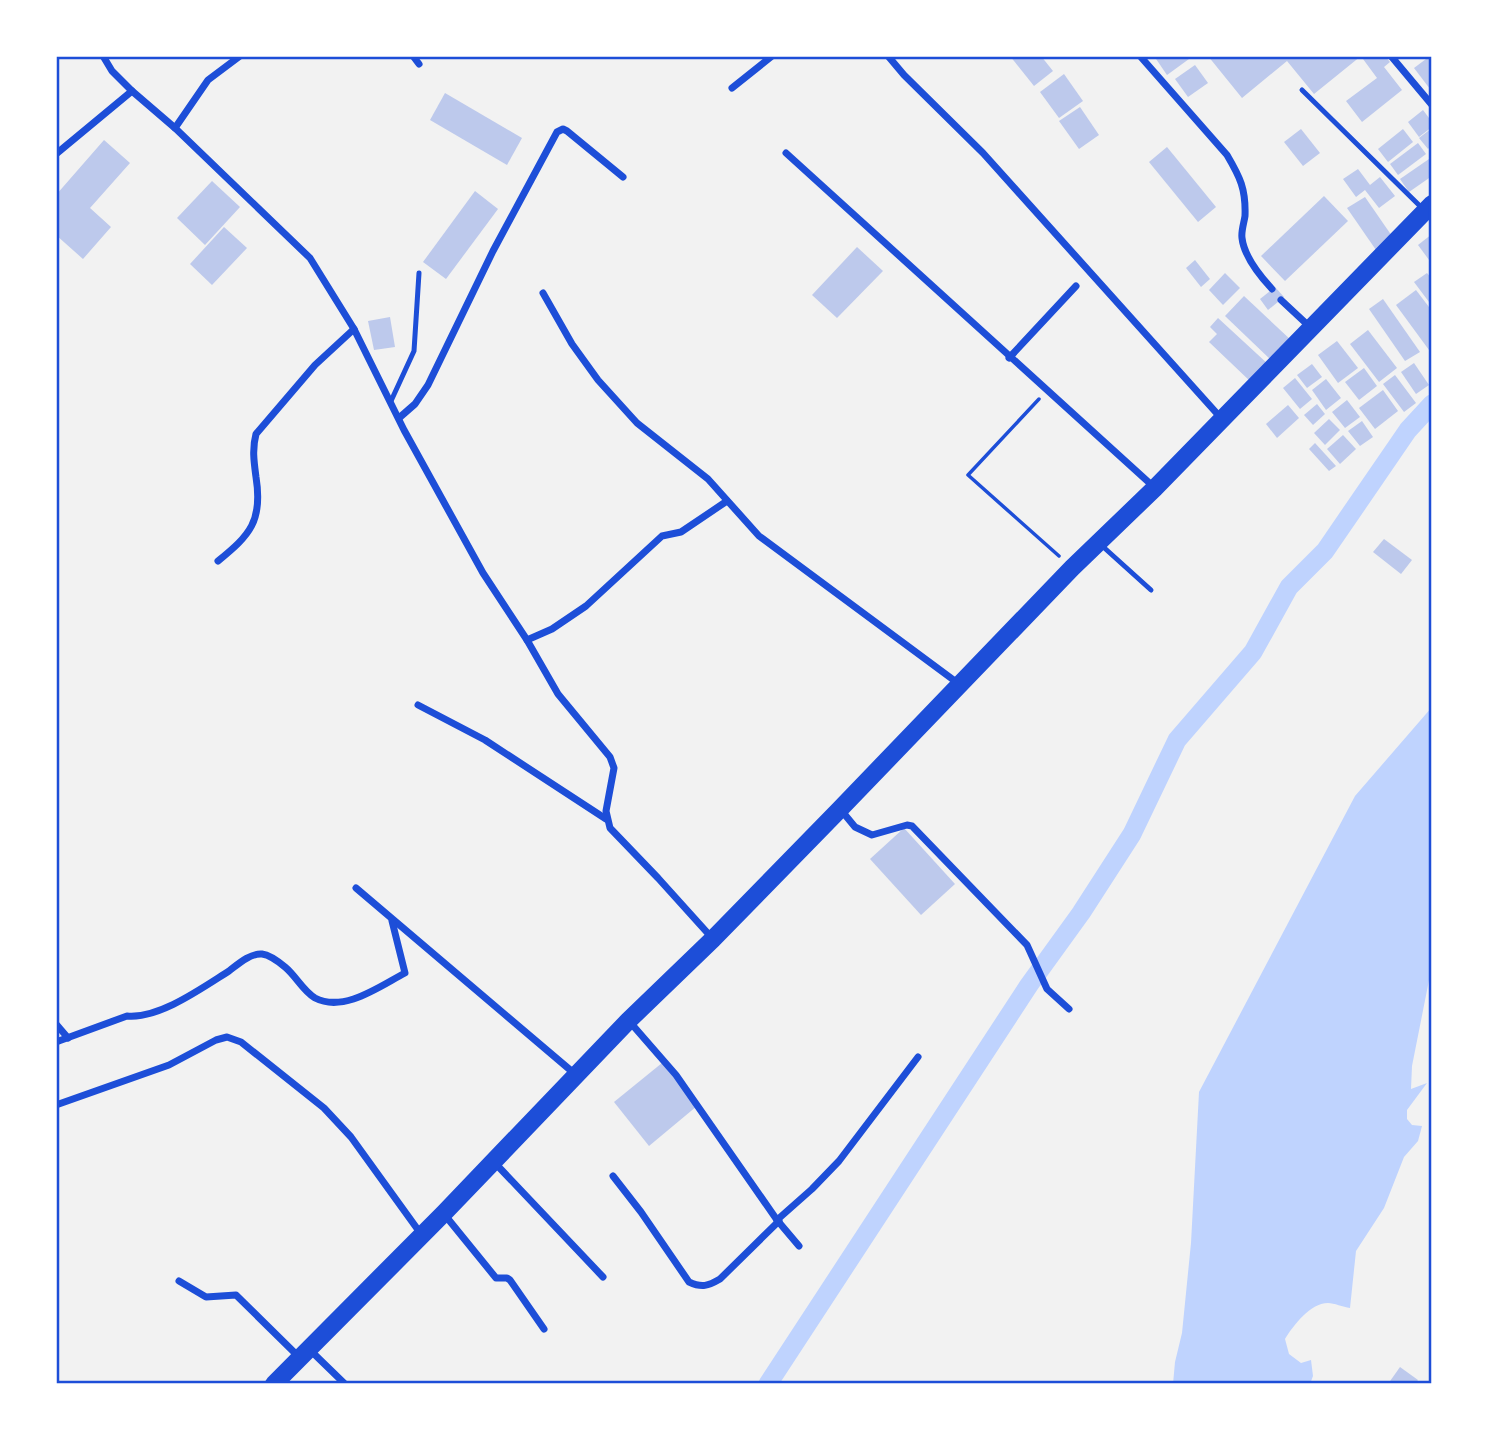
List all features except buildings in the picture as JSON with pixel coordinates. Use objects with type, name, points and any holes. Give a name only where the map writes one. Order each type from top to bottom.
[{"type":"main road","points":[[275,1384],[628,1021],[713,939],[840,809],[1072,568],[1430,212]]},
{"type":"street","points":[[103,56],[112,71],[132,91],[175,128],[310,258],[355,329],[448,513],[484,573],[558,694],[610,757],[614,768],[606,819],[610,828],[713,939]]},
{"type":"street","points":[[175,128],[208,80],[240,56]]},
{"type":"street","points":[[413,56],[419,64]]},
{"type":"street","points":[[732,88],[772,56]]},
{"type":"street","points":[[888,56],[982,153],[1222,418]]},
{"type":"street","points":[[1140,56],[1227,155],[1238,173],[1244,188],[1242,237],[1246,251],[1262,279],[1272,289]]},
{"type":"street","points":[[1391,56],[1432,105]]},
{"type":"street","points":[[56,154],[132,91]]},
{"type":"street","points":[[399,418],[415,404],[428,384],[493,251],[557,132],[563,129],[567,131],[623,177]]},
{"type":"street","points":[[786,153],[1155,488]]},
{"type":"street","points":[[1009,358],[1076,286]]},
{"type":"street","points":[[543,293],[572,344],[598,380],[637,423],[708,479],[760,536],[959,685]]},
{"type":"street","points":[[1281,300],[1311,329]]},
{"type":"street","points":[[218,561],[251,531],[258,505],[253,446],[256,434],[315,365],[355,329]]},
{"type":"street","points":[[527,640],[552,629],[586,606],[662,536],[681,532],[727,500]]},
{"type":"street","points":[[418,705],[485,740],[606,819]]},
{"type":"street","points":[[840,809],[863,833],[872,835],[912,826],[1027,946],[1047,989],[1069,1009]]},
{"type":"street","points":[[356,888],[576,1074]]},
{"type":"street","points":[[56,1042],[127,1016],[138,1017],[168,1006],[203,988],[249,957],[261,954],[290,971],[306,991],[316,998],[332,1003],[346,1001],[405,973],[392,920]]},
{"type":"street","points":[[628,1021],[676,1075],[778,1221],[799,1246]]},
{"type":"street","points":[[56,1024],[68,1038]]},
{"type":"street","points":[[56,1105],[169,1065],[227,1037],[241,1042],[324,1108],[351,1137],[421,1235]]},
{"type":"street","points":[[613,1176],[689,1282],[700,1287],[709,1286],[720,1279],[839,1161],[918,1057]]},
{"type":"street","points":[[494,1161],[604,1277]]},
{"type":"street","points":[[444,1213],[496,1278],[510,1280],[544,1329]]},
{"type":"street","points":[[179,1281],[206,1297],[236,1295],[345,1384]]},
{"type":"lane","points":[[1303,90],[1430,212]]},
{"type":"lane","points":[[391,401],[414,351],[419,273]]},
{"type":"lane","points":[[1098,542],[1151,590]]},
{"type":"path","points":[[1047,389],[968,475],[1072,568]]},
{"type":"water","points":[[1432,707],[1432,965],[1412,1066],[1411,1089],[1427,1083],[1407,1110],[1407,1119],[1412,1125],[1422,1126],[1418,1141],[1404,1157],[1384,1208],[1356,1251],[1350,1308],[1321,1304],[1297,1322],[1285,1339],[1289,1354],[1301,1363],[1311,1360],[1313,1376],[1310,1384],[1173,1384],[1182,1333],[1191,1243],[1199,1092],[1355,796]]},
{"type":"waterway","points":[[768,1384],[1029,985],[1081,913],[1132,834],[1177,740],[1253,652],[1289,587],[1325,551],[1408,430],[1432,404]]}]
